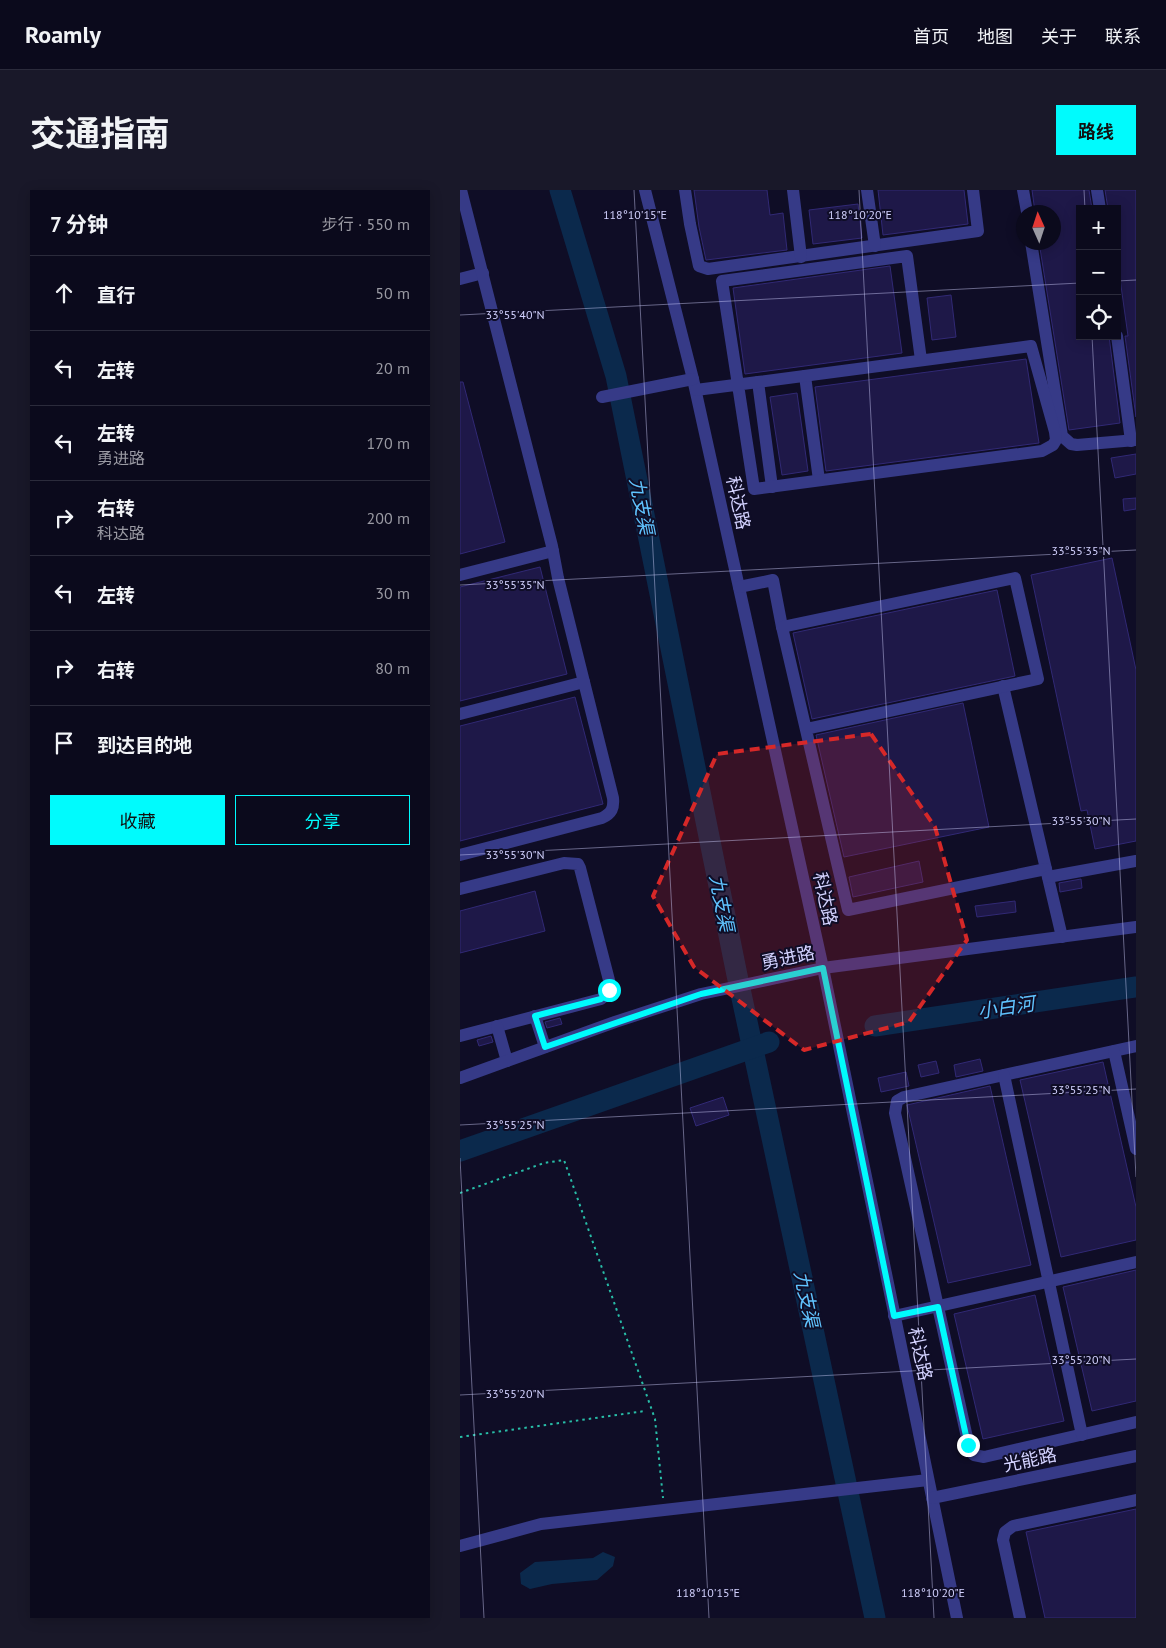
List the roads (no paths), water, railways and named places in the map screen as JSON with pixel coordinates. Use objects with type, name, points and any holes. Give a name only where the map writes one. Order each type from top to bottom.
[{"type":"street","points":[[460,855],[602,818],[610,814],[614,807],[553,551],[462,190]]},
{"type":"street","name":"科达路","points":[[644,190],[694,385],[823,968],[957,1618]]},
{"type":"street","points":[[685,190],[699,266],[708,269],[978,231],[973,190]]},
{"type":"street","points":[[793,190],[801,257]]},
{"type":"street","points":[[867,190],[875,246]]},
{"type":"street","points":[[1023,190],[1025,205]]},
{"type":"street","points":[[1097,190],[1099,205]]},
{"type":"street","points":[[1032,250],[1062,436],[1070,444],[1133,440],[1118,340]]},
{"type":"street","points":[[602,397],[663,385],[737,385],[1031,346],[1056,440],[1053,446],[1042,451],[754,489],[737,385],[722,281],[907,256],[921,360]]},
{"type":"street","points":[[460,279],[483,273]]},
{"type":"street","points":[[805,376],[819,480]]},
{"type":"street","points":[[758,382],[772,487]]},
{"type":"street","points":[[460,575],[553,551]]},
{"type":"street","points":[[782,627],[1016,578],[1038,679],[806,729]]},
{"type":"street","points":[[739,587],[773,580],[782,627],[848,910],[1047,873],[1136,862]]},
{"type":"street","points":[[460,714],[584,682]]},
{"type":"street","points":[[1003,686],[1062,937]]},
{"type":"street","points":[[460,889],[564,863],[578,864],[609,978],[609,990],[601,999],[460,1036]]},
{"type":"street","name":"勇进路","points":[[460,1078],[701,994],[823,968],[1136,927]]},
{"type":"street","points":[[535,1016],[545,1047]]},
{"type":"street","points":[[497,1026],[508,1061]]},
{"type":"street","points":[[1136,1046],[904,1097],[897,1101],[895,1105],[895,1113],[970,1451],[974,1455],[984,1457],[1136,1422]]},
{"type":"street","points":[[1114,1051],[1136,1150]]},
{"type":"street","points":[[1004,1075],[1082,1435]]},
{"type":"street","points":[[894,1316],[1136,1262]]},
{"type":"street","name":"光能路","points":[[932,1498],[1136,1456]]},
{"type":"street","points":[[460,1546],[541,1524],[928,1480]]},
{"type":"street","points":[[1020,1618],[1003,1540],[1005,1532],[1012,1526],[1136,1500]]},
{"type":"water","points":[[603,1552],[615,1557],[613,1566],[597,1580],[552,1584],[530,1589],[521,1584],[520,1573],[535,1562],[593,1558]]},
{"type":"waterway","name":"九支渠","points":[[560,190],[616,376],[737,975],[875,1618]]},
{"type":"waterway","name":"小白河","points":[[875,1026],[1136,987]]},
{"type":"waterway","points":[[460,1151],[769,1042]]}]
